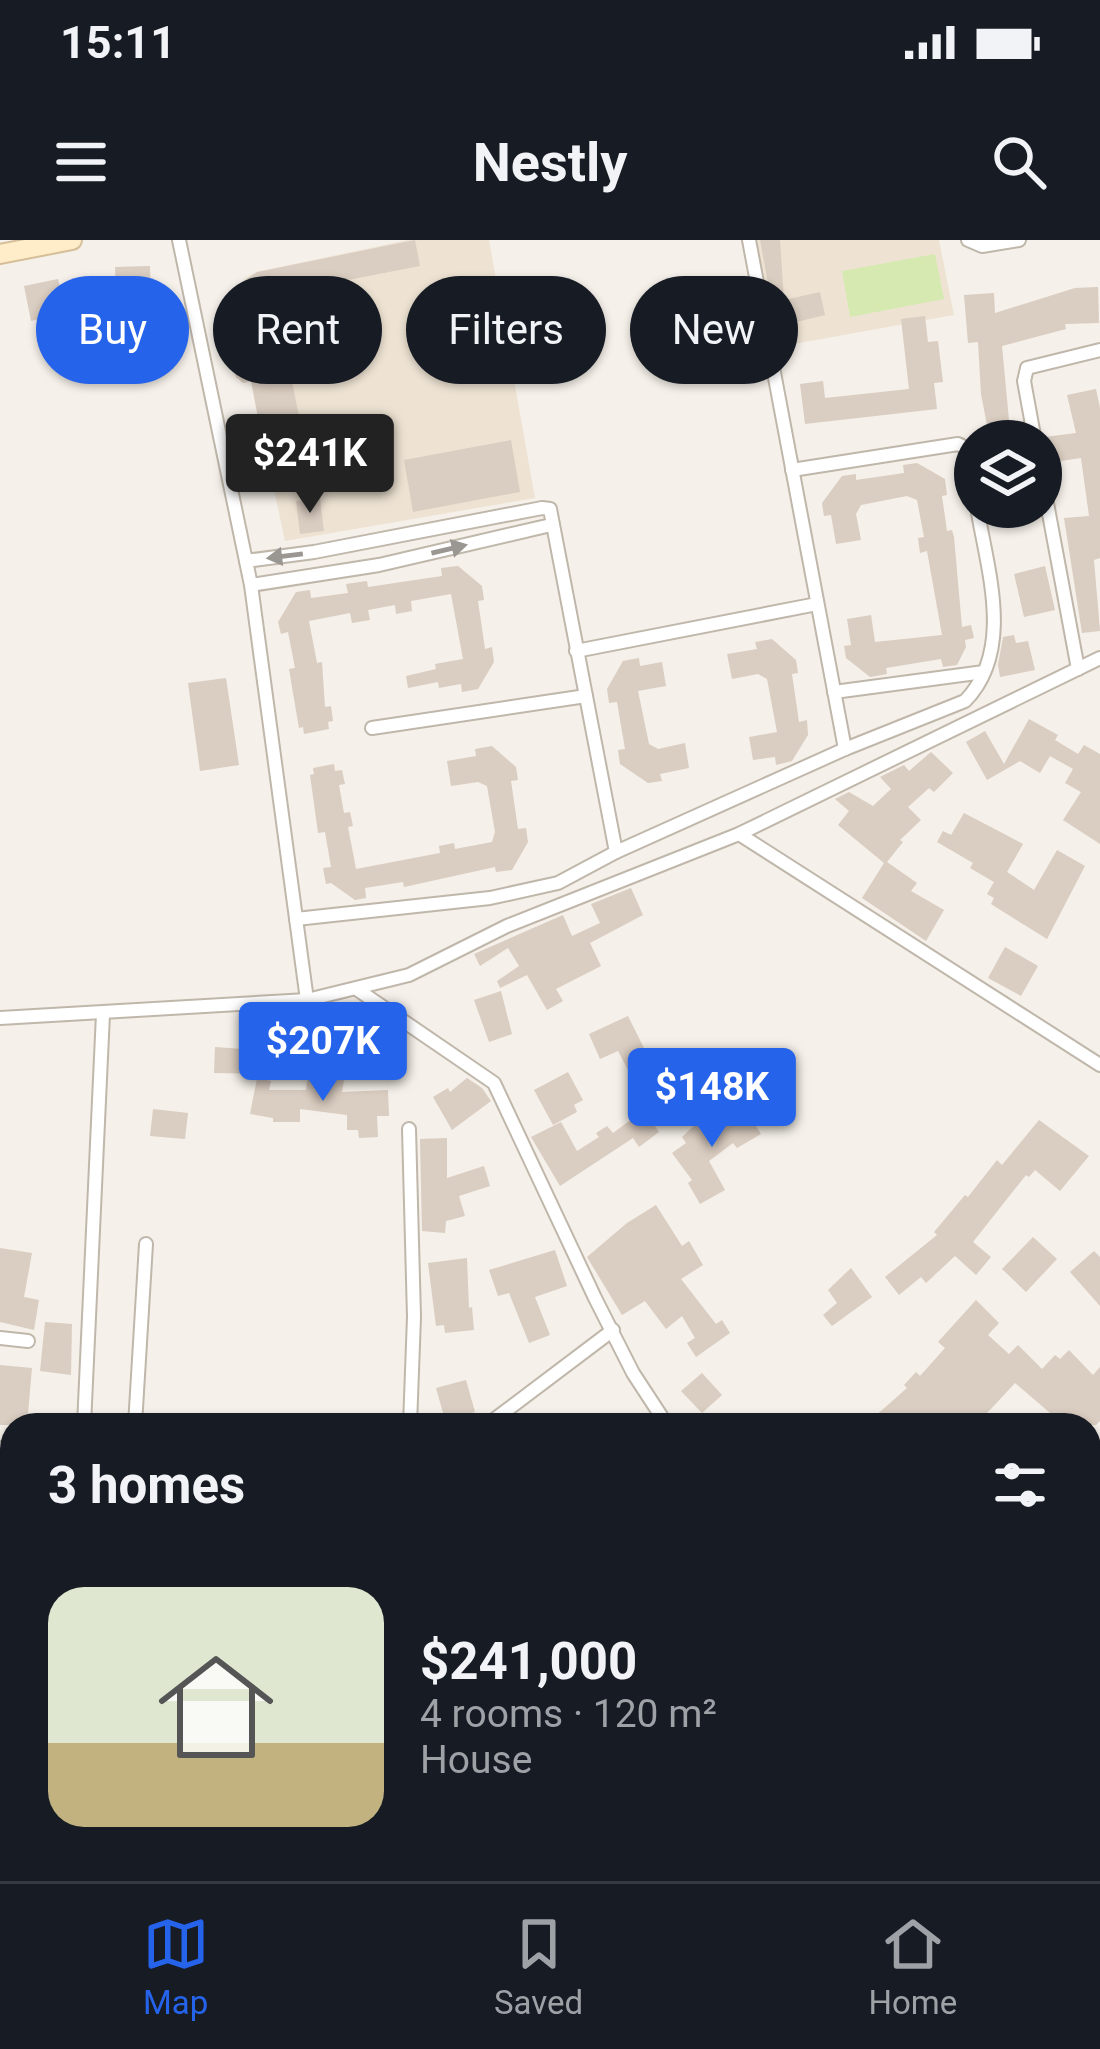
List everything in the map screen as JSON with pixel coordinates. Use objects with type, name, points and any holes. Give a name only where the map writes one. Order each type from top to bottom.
[{"type":"main road","points":[[0,254],[72,240]]},
{"type":"street","points":[[179,240],[247,561],[307,1000]]},
{"type":"street","points":[[749,240],[845,749]]},
{"type":"street","points":[[968,240],[982,246],[1019,240]]},
{"type":"street","points":[[1031,420],[1024,381],[1027,368],[1100,350]]},
{"type":"street","points":[[792,470],[954,445]]},
{"type":"street","points":[[247,561],[542,508],[551,512],[616,852]]},
{"type":"street","points":[[251,585],[379,565],[551,525]]},
{"type":"street","points":[[296,919],[490,898],[557,883],[845,749],[965,701],[984,672],[996,622],[980,528]]},
{"type":"street","points":[[1052,528],[1078,669]]},
{"type":"street","points":[[576,651],[817,604]]},
{"type":"street","points":[[0,1018],[307,1000],[409,975],[507,926],[739,834],[1100,658]]},
{"type":"street","points":[[834,692],[984,672]]},
{"type":"street","points":[[372,728],[586,696]]},
{"type":"street","points":[[739,834],[1100,1065]]},
{"type":"street","points":[[358,990],[494,1083],[633,1372],[659,1413]]},
{"type":"street","points":[[85,1413],[103,1015]]},
{"type":"street","points":[[410,1130],[415,1317],[411,1413]]},
{"type":"street","points":[[136,1413],[146,1244]]},
{"type":"street","points":[[503,1413],[613,1330]]},
{"type":"street","points":[[0,1338],[28,1341]]},
{"type":"shaded area","points":[[408,240],[489,240],[495,276],[406,276],[406,384],[515,384],[535,498],[285,541],[252,384],[382,384],[382,276],[250,276]]},
{"type":"shaded area","points":[[754,240],[939,240],[954,315],[798,343],[798,276],[760,276]]},
{"type":"green space","points":[[935,254],[944,299],[850,317],[842,271]]},
{"type":"building","points":[[415,240],[420,266],[368,276],[251,276]]},
{"type":"building","points":[[760,240],[780,240],[782,276],[767,276]]},
{"type":"building","points":[[150,266],[150,276],[115,276],[115,267]]},
{"type":"building","points":[[36,284],[36,320],[31,321],[24,286]]},
{"type":"building","points":[[1098,287],[1099,323],[1065,324],[1066,329],[1002,346],[1009,420],[986,420],[978,342],[968,343],[964,295],[994,293],[995,313],[1075,288]]},
{"type":"building","points":[[820,292],[825,315],[798,322],[798,297]]},
{"type":"building","points":[[925,316],[928,342],[938,341],[943,382],[934,383],[937,409],[805,424],[800,384],[823,381],[825,398],[909,389],[901,319]]},
{"type":"building","points":[[252,384],[292,384],[301,426],[288,432],[295,475],[270,481]]},
{"type":"building","points":[[1096,389],[1100,408],[1100,558],[1094,560],[1100,631],[1082,633],[1064,518],[1089,516],[1081,458],[1062,461],[1062,435],[1076,433],[1067,395]]},
{"type":"building","points":[[511,440],[520,492],[413,512],[404,460]]},
{"type":"building","points":[[917,463],[945,479],[947,495],[942,496],[947,531],[952,530],[954,537],[962,627],[971,625],[974,638],[965,640],[957,665],[943,667],[941,659],[886,668],[887,674],[870,677],[846,658],[844,646],[851,645],[847,619],[871,615],[875,642],[942,635],[927,551],[920,553],[918,538],[924,537],[917,500],[907,496],[861,505],[856,514],[861,540],[836,544],[831,515],[824,516],[822,503],[842,476],[856,474],[856,480],[904,473],[903,465]]},
{"type":"building","points":[[320,498],[324,531],[300,534],[296,501]]},
{"type":"building","points":[[458,566],[482,586],[484,600],[478,601],[485,649],[492,647],[494,662],[478,689],[462,692],[461,684],[439,688],[438,682],[408,688],[406,676],[463,659],[451,594],[411,601],[412,611],[396,614],[395,605],[368,610],[370,620],[352,623],[350,613],[309,621],[317,663],[322,662],[325,707],[331,706],[333,721],[328,722],[329,729],[304,734],[289,669],[295,668],[288,632],[281,634],[278,622],[296,592],[310,590],[311,598],[348,593],[346,584],[367,581],[368,587],[442,576],[441,568]]},
{"type":"building","points":[[1045,566],[1055,610],[1024,617],[1014,574]]},
{"type":"building","points":[[1014,635],[1016,643],[1028,641],[1035,670],[1000,677],[1003,637]]},
{"type":"building","points":[[772,639],[796,660],[798,673],[792,674],[799,722],[807,720],[808,735],[792,761],[776,765],[775,757],[753,760],[749,737],[777,732],[767,679],[758,674],[732,679],[727,654],[757,649],[755,642]]},
{"type":"building","points":[[639,658],[640,666],[662,662],[666,686],[638,691],[649,744],[658,749],[685,743],[689,768],[660,774],[662,781],[648,783],[620,764],[618,750],[625,749],[617,702],[609,703],[607,689],[623,661]]},
{"type":"building","points":[[226,678],[239,765],[200,771],[188,683]]},
{"type":"building","points":[[1029,719],[1058,735],[1055,740],[1078,754],[1084,745],[1100,754],[1100,844],[1063,820],[1081,792],[1065,783],[1073,769],[1050,756],[1040,773],[1020,761],[987,780],[966,742],[985,731],[1004,764]]},
{"type":"building","points":[[492,746],[516,767],[518,780],[511,781],[518,829],[526,828],[528,842],[512,870],[496,872],[495,867],[404,887],[403,882],[365,888],[366,898],[355,900],[326,884],[323,868],[331,867],[325,832],[318,833],[313,768],[334,764],[335,771],[342,770],[345,784],[339,785],[344,813],[350,812],[353,826],[348,827],[356,869],[440,853],[439,846],[454,843],[455,849],[492,842],[495,832],[487,786],[478,782],[451,786],[447,761],[476,756],[475,749]]},
{"type":"building","points":[[931,752],[953,773],[934,792],[929,788],[908,807],[921,820],[900,840],[903,842],[887,862],[917,883],[911,891],[944,910],[926,941],[862,898],[884,863],[838,825],[849,811],[835,799],[849,792],[873,806],[891,789],[880,777],[904,765],[909,771]]},
{"type":"building","points":[[964,813],[1023,844],[1007,872],[1034,890],[1057,850],[1085,866],[1047,939],[991,904],[994,898],[987,894],[994,882],[937,842],[943,831],[951,835]]},
{"type":"building","points":[[631,888],[643,915],[590,943],[601,966],[556,989],[563,1001],[547,1010],[527,975],[500,988],[497,981],[519,966],[508,948],[480,966],[474,954],[563,915],[572,936],[600,923],[591,904]]},
{"type":"building","points":[[1005,947],[1038,966],[1021,996],[988,978]]},
{"type":"building","points":[[501,991],[512,1034],[489,1042],[474,1000]]},
{"type":"building","points":[[628,1016],[656,1072],[635,1083],[618,1051],[600,1059],[589,1034]]},
{"type":"building","points":[[338,1040],[381,1040],[381,1067],[338,1067]]},
{"type":"building","points":[[215,1047],[271,1051],[267,1074],[214,1073]]},
{"type":"building","points":[[568,1072],[583,1100],[574,1105],[577,1112],[553,1125],[534,1090]]},
{"type":"building","points":[[308,1075],[344,1080],[342,1092],[388,1090],[389,1116],[377,1116],[378,1137],[359,1138],[358,1130],[347,1130],[347,1115],[300,1109],[300,1122],[273,1122],[273,1118],[250,1114],[257,1078],[271,1081],[269,1090],[306,1090]]},
{"type":"building","points":[[467,1078],[491,1101],[452,1130],[433,1097],[448,1088],[450,1092]]},
{"type":"building","points":[[153,1109],[188,1113],[185,1139],[150,1136]]},
{"type":"building","points":[[644,1110],[659,1132],[639,1147],[633,1138],[560,1186],[531,1137],[561,1122],[577,1151],[607,1126],[613,1133]]},
{"type":"building","points":[[746,1110],[761,1134],[737,1148],[733,1143],[709,1161],[725,1190],[700,1204],[688,1183],[692,1180],[672,1153],[686,1143],[682,1137],[696,1124],[716,1113],[722,1124]]},
{"type":"building","points":[[1039,1120],[1089,1156],[1060,1191],[1035,1170],[1026,1175],[973,1242],[991,1257],[976,1275],[955,1256],[926,1283],[921,1277],[899,1295],[885,1277],[937,1235],[934,1232],[965,1195],[997,1160],[1002,1165]]},
{"type":"building","points":[[447,1138],[447,1178],[484,1166],[490,1186],[459,1196],[465,1216],[446,1221],[445,1233],[422,1231],[420,1139]]},
{"type":"building","points":[[656,1205],[682,1246],[689,1241],[703,1265],[681,1279],[716,1324],[722,1320],[730,1333],[696,1357],[687,1343],[695,1338],[682,1316],[666,1329],[645,1301],[622,1315],[587,1257]]},
{"type":"building","points":[[1033,1237],[1057,1259],[1026,1292],[1002,1269]]},
{"type":"building","points":[[0,1248],[32,1253],[24,1297],[39,1300],[34,1330],[0,1322]]},
{"type":"building","points":[[555,1250],[567,1286],[535,1297],[550,1335],[529,1343],[509,1293],[498,1296],[489,1270]]},
{"type":"building","points":[[1094,1251],[1100,1257],[1100,1306],[1070,1272]]},
{"type":"building","points":[[467,1258],[474,1330],[445,1333],[444,1325],[436,1326],[428,1263]]},
{"type":"building","points":[[851,1268],[872,1297],[832,1326],[823,1315],[837,1303],[828,1290]]},
{"type":"building","points":[[976,1300],[999,1323],[988,1335],[1009,1354],[1018,1345],[1042,1369],[1055,1355],[1060,1359],[1069,1350],[1093,1375],[1100,1367],[1100,1413],[1050,1413],[1015,1383],[987,1413],[879,1413],[945,1348],[938,1342]]},
{"type":"building","points":[[45,1322],[72,1324],[71,1375],[40,1371]]},
{"type":"building","points":[[0,1365],[32,1368],[28,1413],[0,1413]]},
{"type":"building","points":[[702,1373],[722,1395],[702,1413],[681,1391]]},
{"type":"building","points":[[466,1380],[475,1412],[443,1413],[436,1388]]}]
